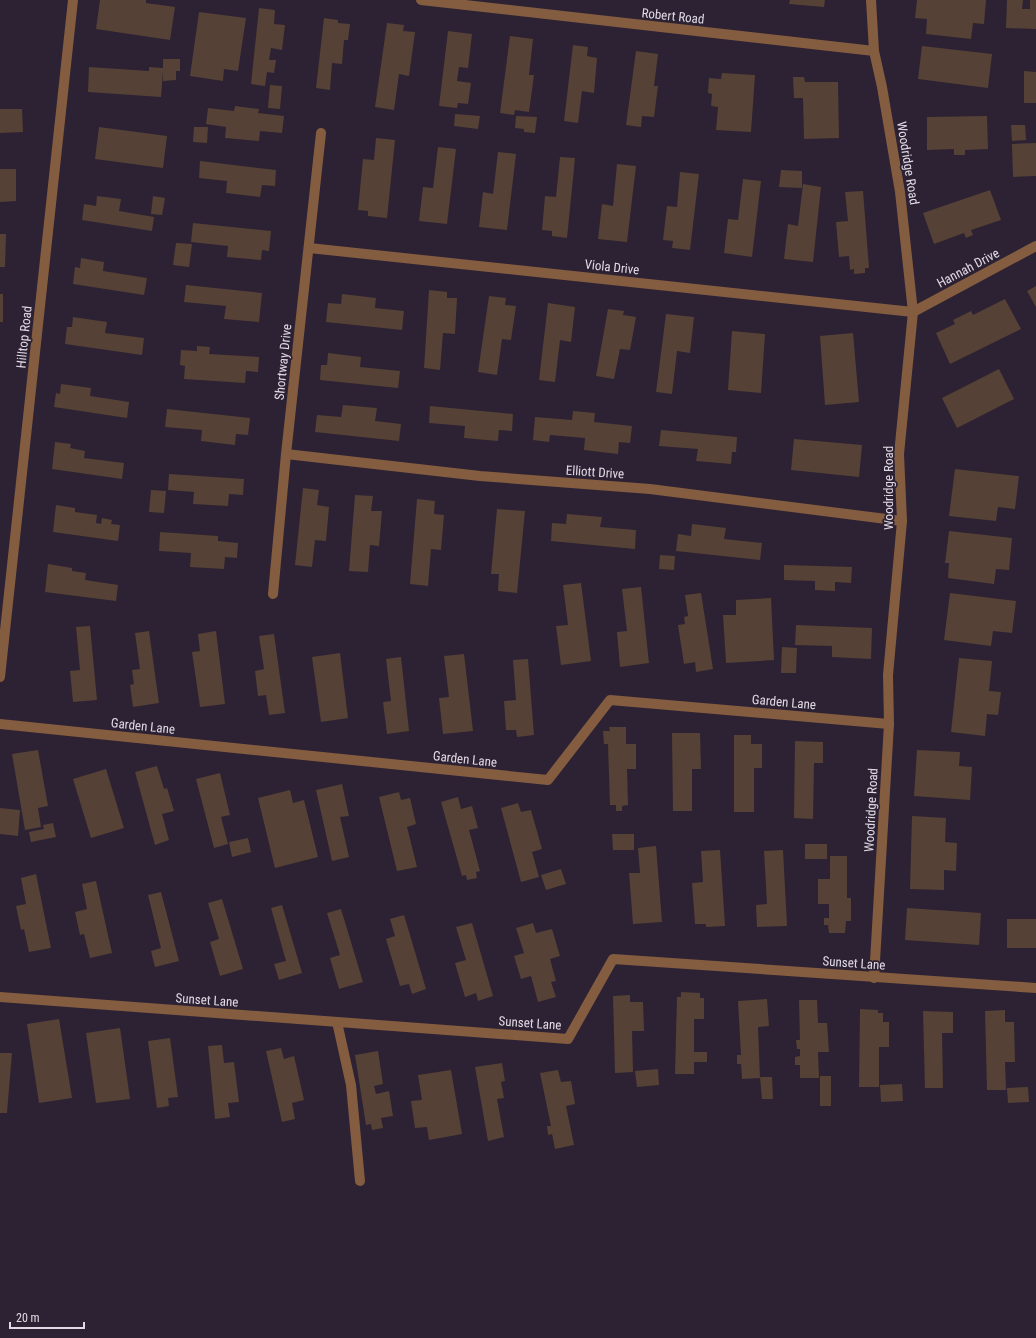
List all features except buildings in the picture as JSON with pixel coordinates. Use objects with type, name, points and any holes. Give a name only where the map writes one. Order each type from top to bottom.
[{"type":"street","name":"Hilltop Road","points":[[0,677],[73,0]]},
{"type":"street","name":"Robert Road","points":[[421,0],[874,52]]},
{"type":"street","name":"Woodridge Road","points":[[871,0],[874,52],[882,87],[900,192],[913,312],[899,454],[902,521],[888,675],[889,724],[874,978]]},
{"type":"street","name":"Shortway Drive","points":[[272,594],[321,133]]},
{"type":"street","name":"Hannah Drive","points":[[913,312],[1036,246]]},
{"type":"street","name":"Viola Drive","points":[[309,248],[913,312]]},
{"type":"street","name":"Elliott Drive","points":[[286,454],[480,476],[650,489],[902,521]]},
{"type":"street","name":"Garden Lane","points":[[0,724],[548,780],[610,700],[889,724]]},
{"type":"street","name":"Sunset Lane","points":[[0,997],[568,1039],[613,959],[1036,988]]},
{"type":"street","points":[[337,1022],[351,1086],[360,1181]]}]
